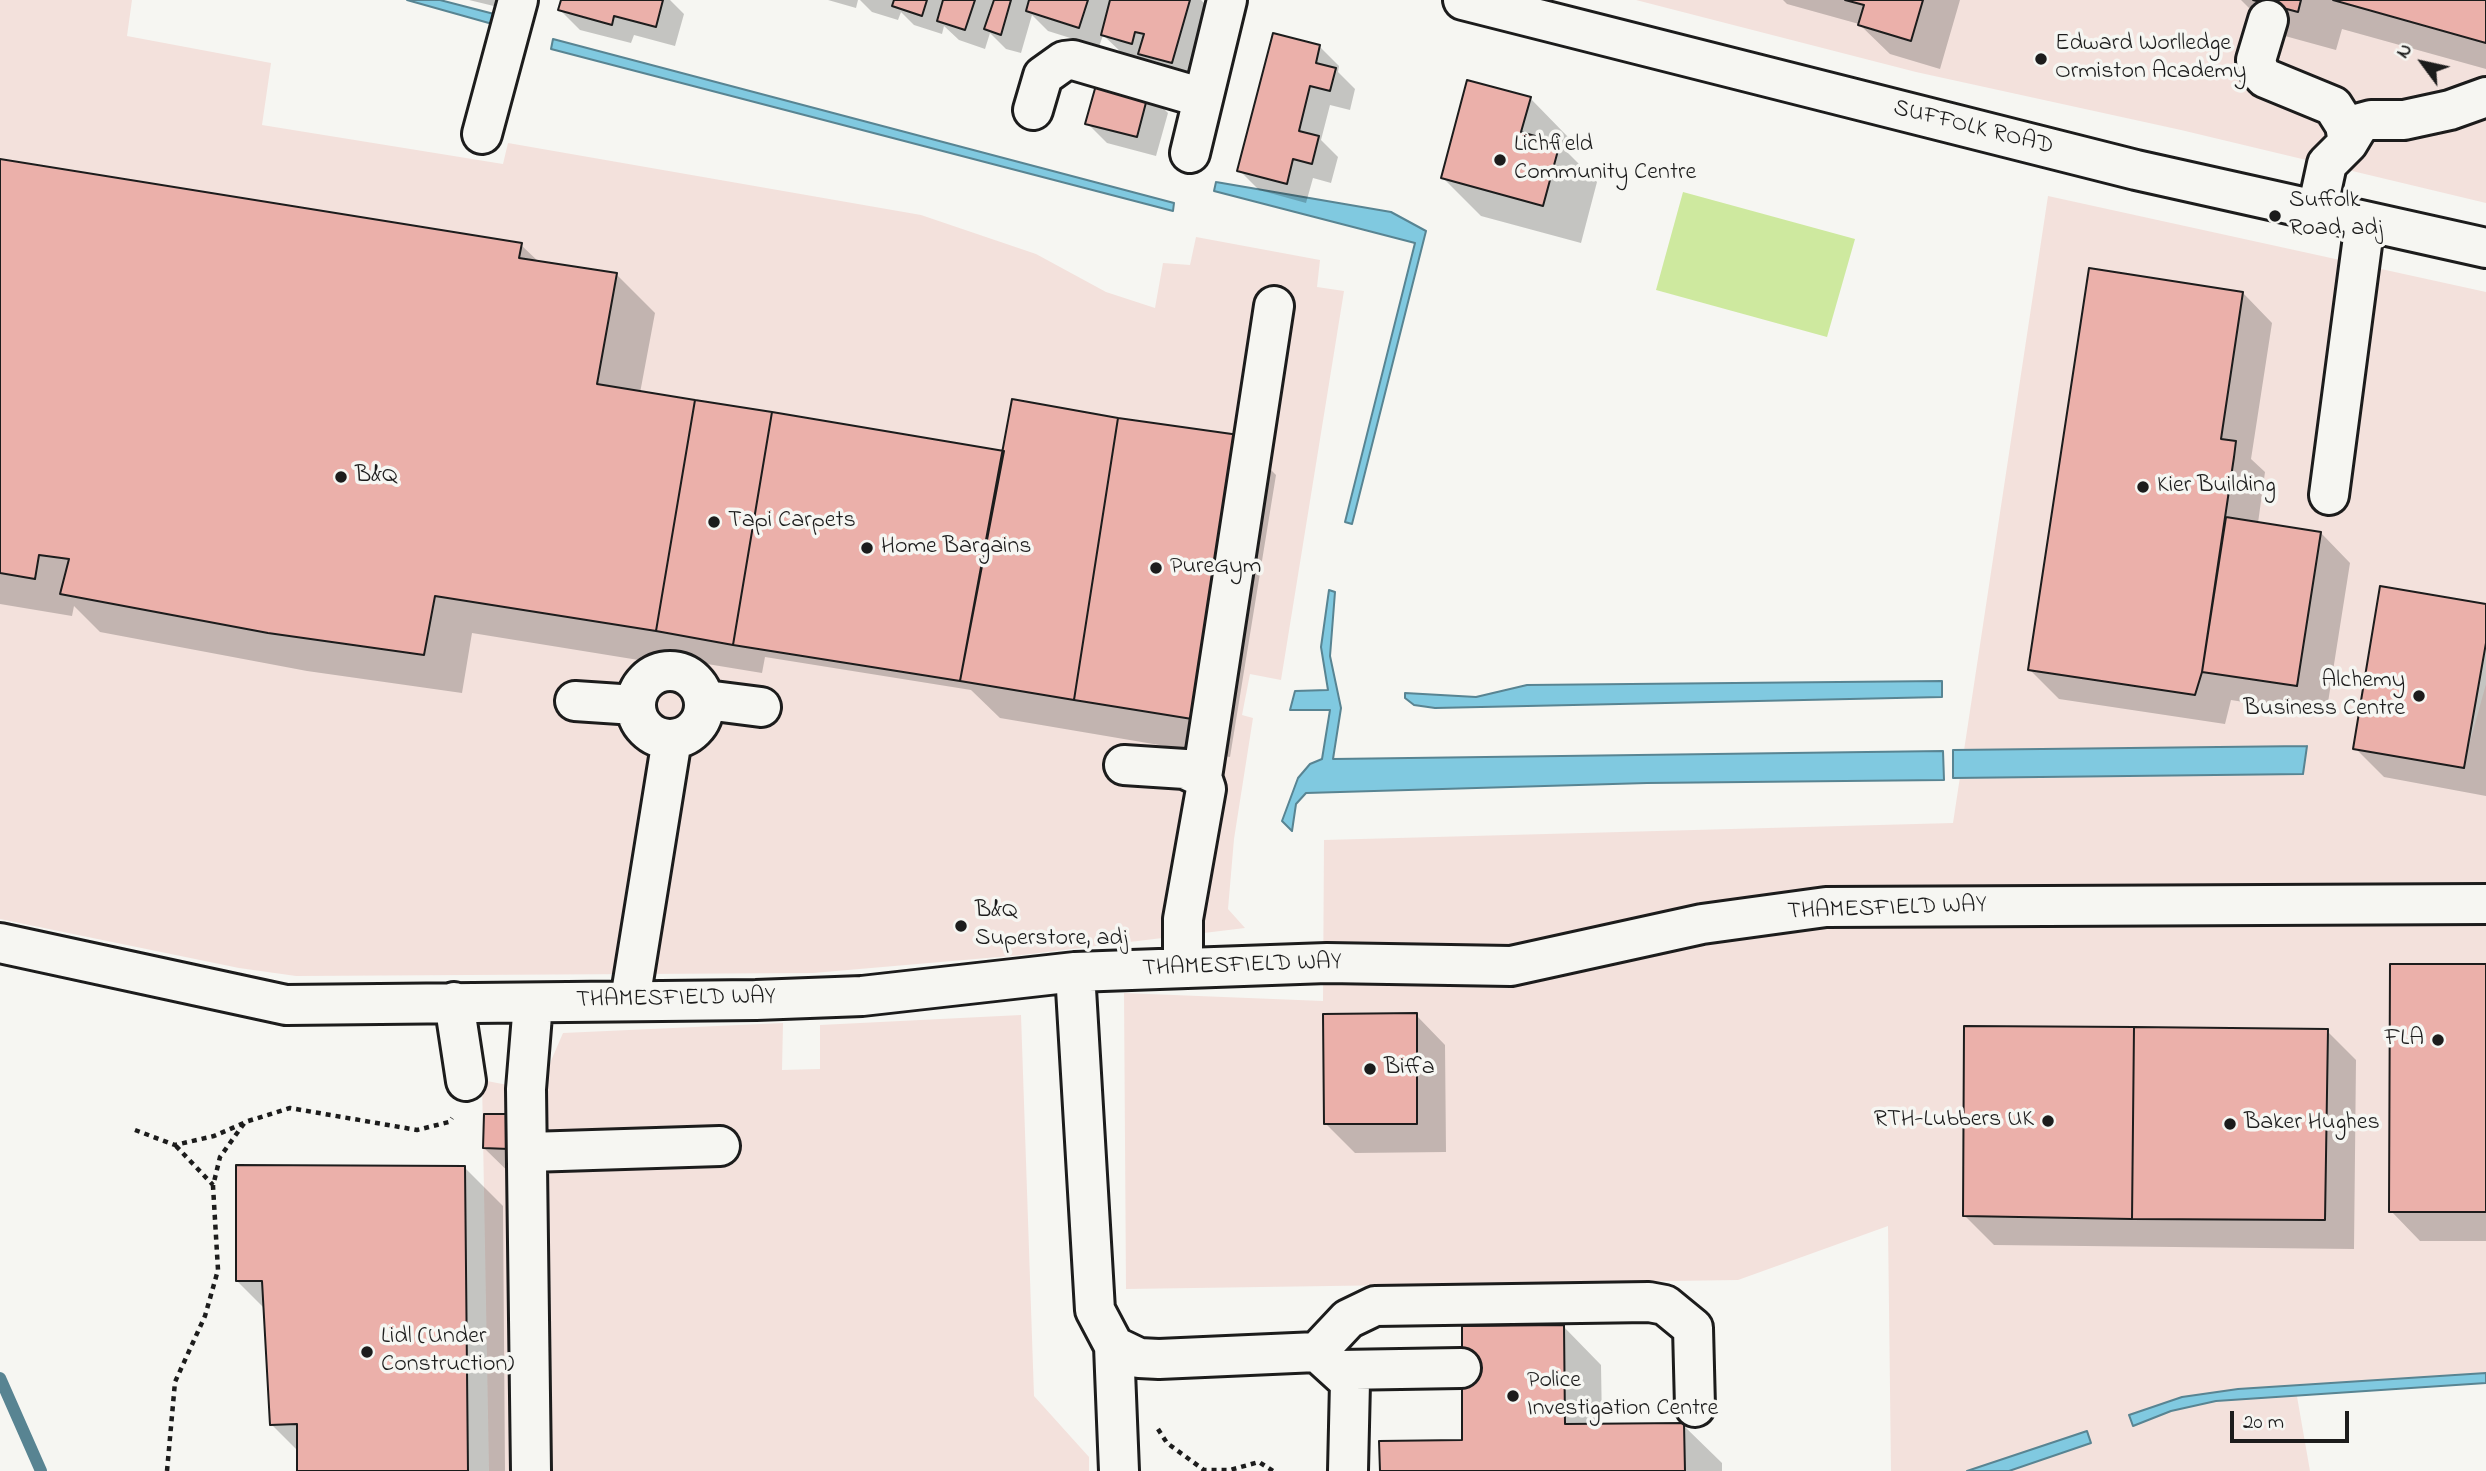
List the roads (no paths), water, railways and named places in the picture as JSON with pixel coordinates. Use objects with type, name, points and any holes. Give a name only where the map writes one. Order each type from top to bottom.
[{"type":"street","points":[[482,134],[517,0]]},
{"type":"street","points":[[1190,153],[1227,0]]},
{"type":"street","name":"SUFFOLK ROAD","points":[[1462,0],[1993,135],[2486,248]]},
{"type":"street","points":[[2269,20],[2256,60],[2259,71],[2265,78],[2333,106],[2345,125],[2348,143]]},
{"type":"street","points":[[1033,110],[1043,76],[1055,64],[1073,60],[1203,98]]},
{"type":"street","points":[[2317,210],[2327,164],[2348,143],[2360,123],[2371,120],[2404,120],[2451,110],[2486,97]]},
{"type":"street","points":[[2329,495],[2365,222]]},
{"type":"street","points":[[1183,968],[1183,919],[1206,789],[1202,777],[1274,306]]},
{"type":"street","points":[[671,671],[683,674],[696,683],[706,700],[697,726],[689,734],[672,739],[652,735],[643,727],[635,705],[645,681],[655,674],[671,671]]},
{"type":"street","points":[[706,700],[761,707]]},
{"type":"street","points":[[575,701],[635,705]]},
{"type":"street","points":[[630,1000],[672,739]]},
{"type":"street","points":[[1124,765],[1185,769],[1202,777]]},
{"type":"street","name":"THAMESFIELD WAY","points":[[0,943],[285,1004],[533,1003],[862,996],[1075,972],[1327,963],[1511,965],[1702,924],[1826,907],[2486,904]]},
{"type":"street","points":[[1075,972],[1095,1310],[1114,1346],[1119,1471]]},
{"type":"street","points":[[454,1002],[466,1080]]},
{"type":"street","points":[[531,1471],[529,1152],[526,1089],[533,1003]]},
{"type":"street","points":[[529,1152],[720,1146]]},
{"type":"street","points":[[1328,1361],[1348,1320],[1375,1306],[1648,1302],[1665,1305],[1693,1328],[1695,1407]]},
{"type":"street","points":[[1114,1346],[1139,1358],[1328,1361],[1461,1368]]},
{"type":"street","points":[[1328,1361],[1350,1382],[1348,1471]]},
{"type":"water","points":[[407,0],[440,0],[498,15],[496,25]]},
{"type":"water","points":[[553,39],[1174,203],[1173,211],[551,49]]},
{"type":"water","points":[[1216,182],[1391,212],[1426,231],[1352,524],[1345,522],[1415,243],[1214,191]]},
{"type":"water","points":[[1329,590],[1335,592],[1330,656],[1341,708],[1333,759],[1943,751],[1944,780],[1647,783],[1306,793],[1296,804],[1292,831],[1282,821],[1298,778],[1310,764],[1322,759],[1330,710],[1290,710],[1295,691],[1328,690],[1321,647]]},
{"type":"water","points":[[1942,681],[1942,697],[1435,708],[1414,705],[1405,698],[1405,693],[1476,697],[1527,685]]},
{"type":"water","points":[[2307,746],[2303,774],[1953,778],[1953,750]]},
{"type":"water","points":[[2486,1373],[2486,1383],[2216,1401],[2171,1411],[2133,1426],[2129,1415],[2182,1397],[2238,1389]]},
{"type":"water","points":[[2087,1431],[2091,1443],[2009,1471],[1967,1471]]},
{"type":"waterway","points":[[0,1378],[41,1471]]},
{"type":"place","name":"Edward Worlledge Ormiston Academy","points":[[2041,59]]},
{"type":"place","name":"Lichfield Community Centre","points":[[1500,160]]},
{"type":"place","name":"Suffolk Road, adj","points":[[2275,216]]},
{"type":"place","name":"B&Q","points":[[341,477]]},
{"type":"place","name":"Kier Building","points":[[2143,487]]},
{"type":"place","name":"Tapi Carpets","points":[[714,522]]},
{"type":"place","name":"Home Bargains","points":[[867,548]]},
{"type":"place","name":"PureGym","points":[[1156,568]]},
{"type":"place","name":"Alchemy Business Centre","points":[[2419,696]]},
{"type":"place","name":"B&Q Superstore, adj","points":[[961,926]]},
{"type":"place","name":"FLA","points":[[2438,1040]]},
{"type":"place","name":"Biffa","points":[[1370,1069]]},
{"type":"place","name":"RTH-Lubbers UK","points":[[2048,1121]]},
{"type":"place","name":"Baker Hughes","points":[[2230,1124]]},
{"type":"place","name":"Lidl (Under Construction)","points":[[367,1352]]},
{"type":"place","name":"Police Investigation Centre","points":[[1513,1396]]}]
